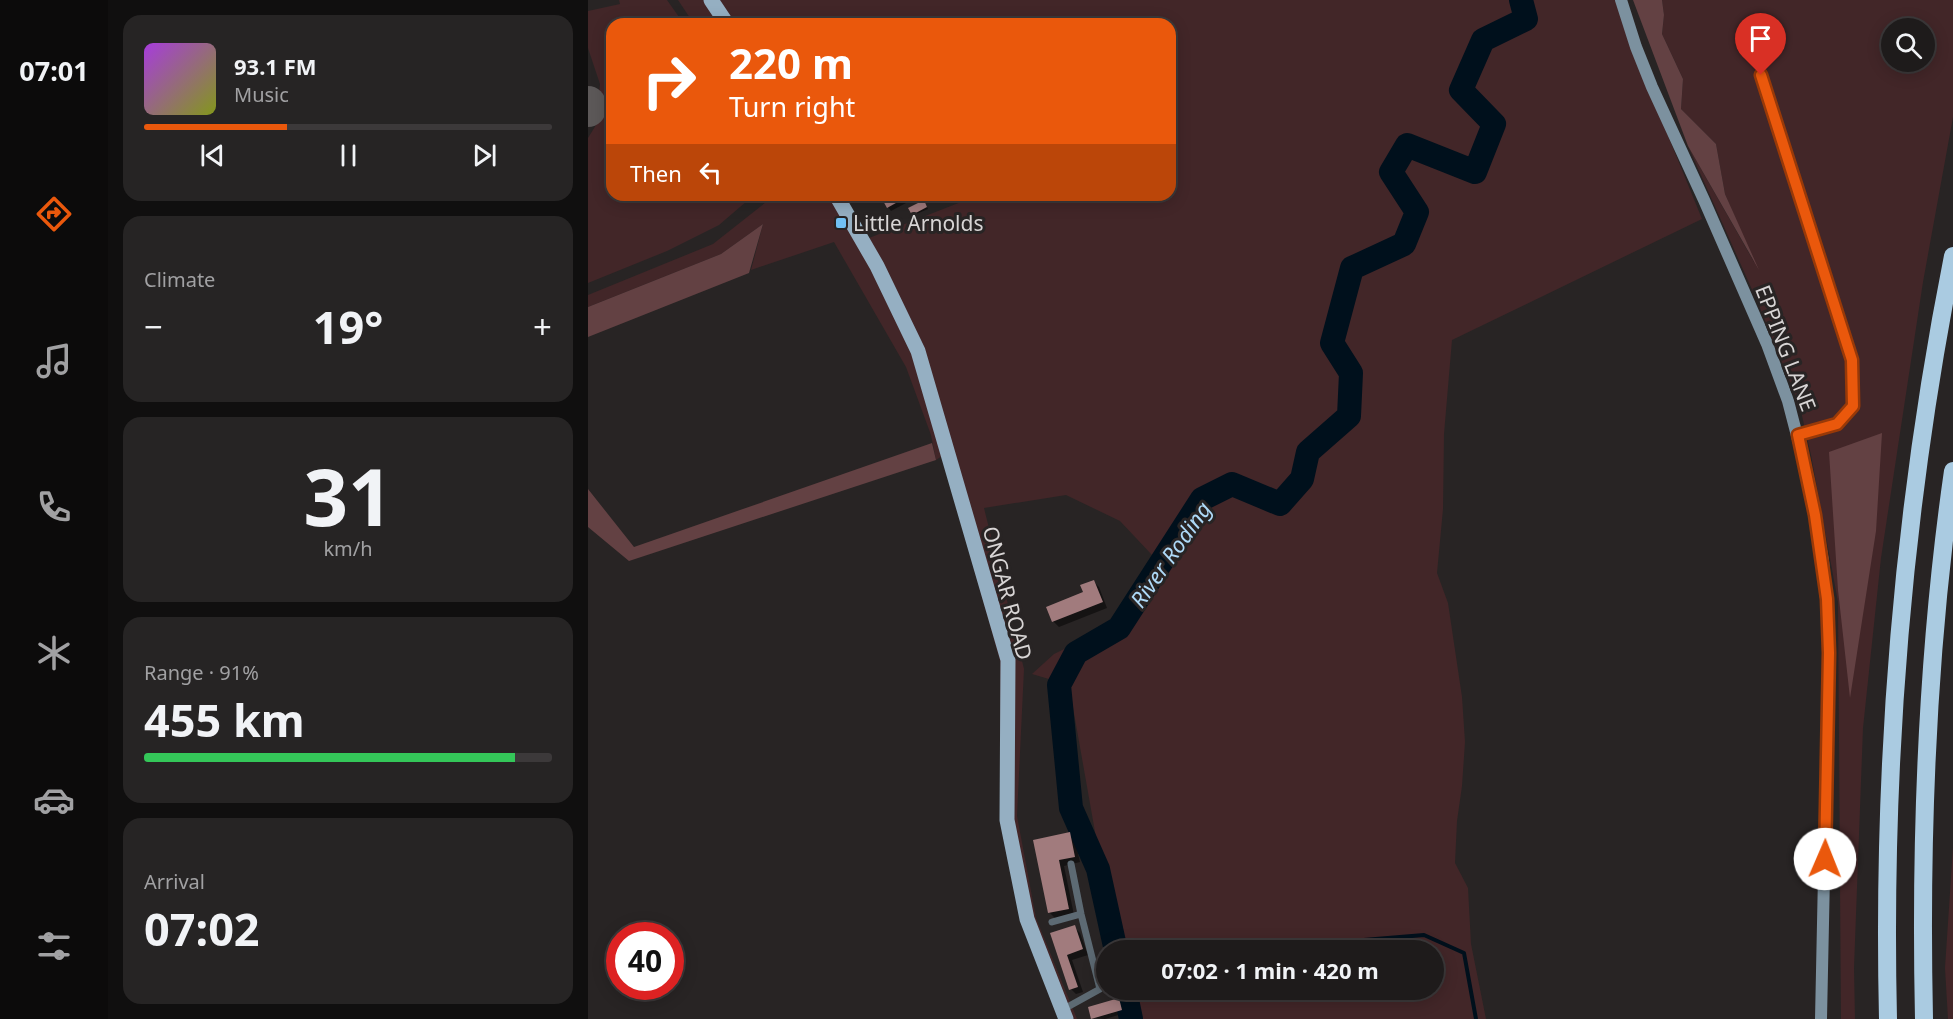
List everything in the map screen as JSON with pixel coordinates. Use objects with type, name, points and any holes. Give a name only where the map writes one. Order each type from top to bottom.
[{"type":"highway","points":[[1888,1019],[1889,822],[1900,621],[1925,414],[1953,256]]},
{"type":"highway","points":[[1924,1019],[1923,878],[1927,753],[1939,590],[1953,471]]},
{"type":"main road","points":[[711,0],[722,18]]},
{"type":"main road","name":"ONGAR ROAD","points":[[839,201],[877,266],[918,351],[1008,660],[1006,820],[1027,920],[1064,1014]]},
{"type":"street","name":"EPPING LANE","points":[[1621,0],[1652,87],[1767,344],[1798,435],[1808,478],[1825,580],[1829,636],[1821,1019]]},
{"type":"lane","points":[[1748,32],[1852,360],[1853,406],[1837,424],[1798,435]]},
{"type":"lane","points":[[1064,1014],[1100,989],[1071,864]]},
{"type":"lane","points":[[1052,922],[1081,914]]},
{"type":"shaded area","points":[[619,0],[667,0],[680,18],[606,18],[606,201],[747,201],[719,225],[667,251],[588,283],[588,138],[596,125],[600,84],[588,48],[588,11],[620,4]]},
{"type":"shaded area","points":[[678,0],[1616,0],[1627,35],[1702,219],[1452,340],[1444,434],[1443,509],[1437,573],[1448,603],[1462,697],[1465,742],[1455,863],[1468,888],[1471,944],[1486,1019],[1137,1019],[1133,1000],[1444,1000],[1444,940],[1121,940],[1097,843],[1069,685],[1032,674],[1054,654],[1116,624],[1152,555],[1120,521],[1066,495],[984,508],[1024,669],[1017,816],[1036,918],[1077,1019],[1059,1019],[1000,819],[1000,661],[942,456],[936,460],[931,435],[906,367],[834,242],[751,270],[763,224],[721,254],[588,307],[588,295],[713,244],[767,201],[847,201],[869,238],[964,201],[1176,201],[1176,18],[690,18]]},
{"type":"shaded area","points":[[1633,0],[1662,0],[1664,15],[1662,34],[1683,79],[1681,109],[1716,144],[1725,194],[1759,270],[1688,146]]},
{"type":"shaded area","points":[[1662,0],[1953,0],[1953,117],[1923,282],[1881,558],[1863,728],[1854,968],[1855,1019],[1841,1019],[1838,602],[1811,455],[1800,407],[1758,303],[1688,146],[1754,262],[1725,194],[1716,144],[1681,109],[1683,79],[1662,34],[1664,15]]},
{"type":"shaded area","points":[[763,224],[749,273],[588,337],[588,307],[721,254]]},
{"type":"shaded area","points":[[1882,433],[1876,531],[1850,698],[1838,590],[1829,452]]},
{"type":"shaded area","points":[[932,443],[936,460],[629,561],[588,527],[588,489],[634,547]]},
{"type":"shaded area","points":[[1953,847],[1953,1019],[1948,1019],[1945,968]]},
{"type":"building","points":[[883,201],[899,201],[887,208]]},
{"type":"building","points":[[922,201],[924,201],[927,207],[912,215],[908,208]]},
{"type":"building","points":[[1094,580],[1103,602],[1052,622],[1046,607],[1083,592],[1080,585]]},
{"type":"building","points":[[1070,832],[1075,857],[1059,860],[1069,909],[1048,913],[1033,840]]},
{"type":"building","points":[[1075,925],[1083,949],[1067,955],[1078,987],[1069,990],[1050,933]]},
{"type":"building","points":[[1120,1000],[1122,1010],[1091,1019],[1088,1007]]},
{"type":"waterway","name":"River Roding","points":[[1114,940],[1098,869],[1071,808],[1059,685],[1076,653],[1119,628],[1202,499],[1232,484],[1280,504],[1302,479],[1308,452],[1349,416],[1351,373],[1332,343],[1352,268],[1404,244],[1417,212],[1391,172],[1407,145],[1475,172],[1494,124],[1461,90],[1483,40],[1526,19],[1521,0]]},
{"type":"waterway","points":[[1364,940],[1424,935],[1435,940]]},
{"type":"waterway","points":[[1444,944],[1464,953],[1476,1019]]},
{"type":"waterway","name":"River Roding","points":[[1127,1000],[1131,1019]]},
{"type":"taxiway","points":[[588,104],[588,109]]},
{"type":"place","name":"Little Arnolds","points":[[841,223]]},
{"type":"route","points":[[1761,75],[1852,360],[1853,406],[1837,424],[1798,435],[1815,515],[1827,599],[1829,653],[1825,859]]}]
